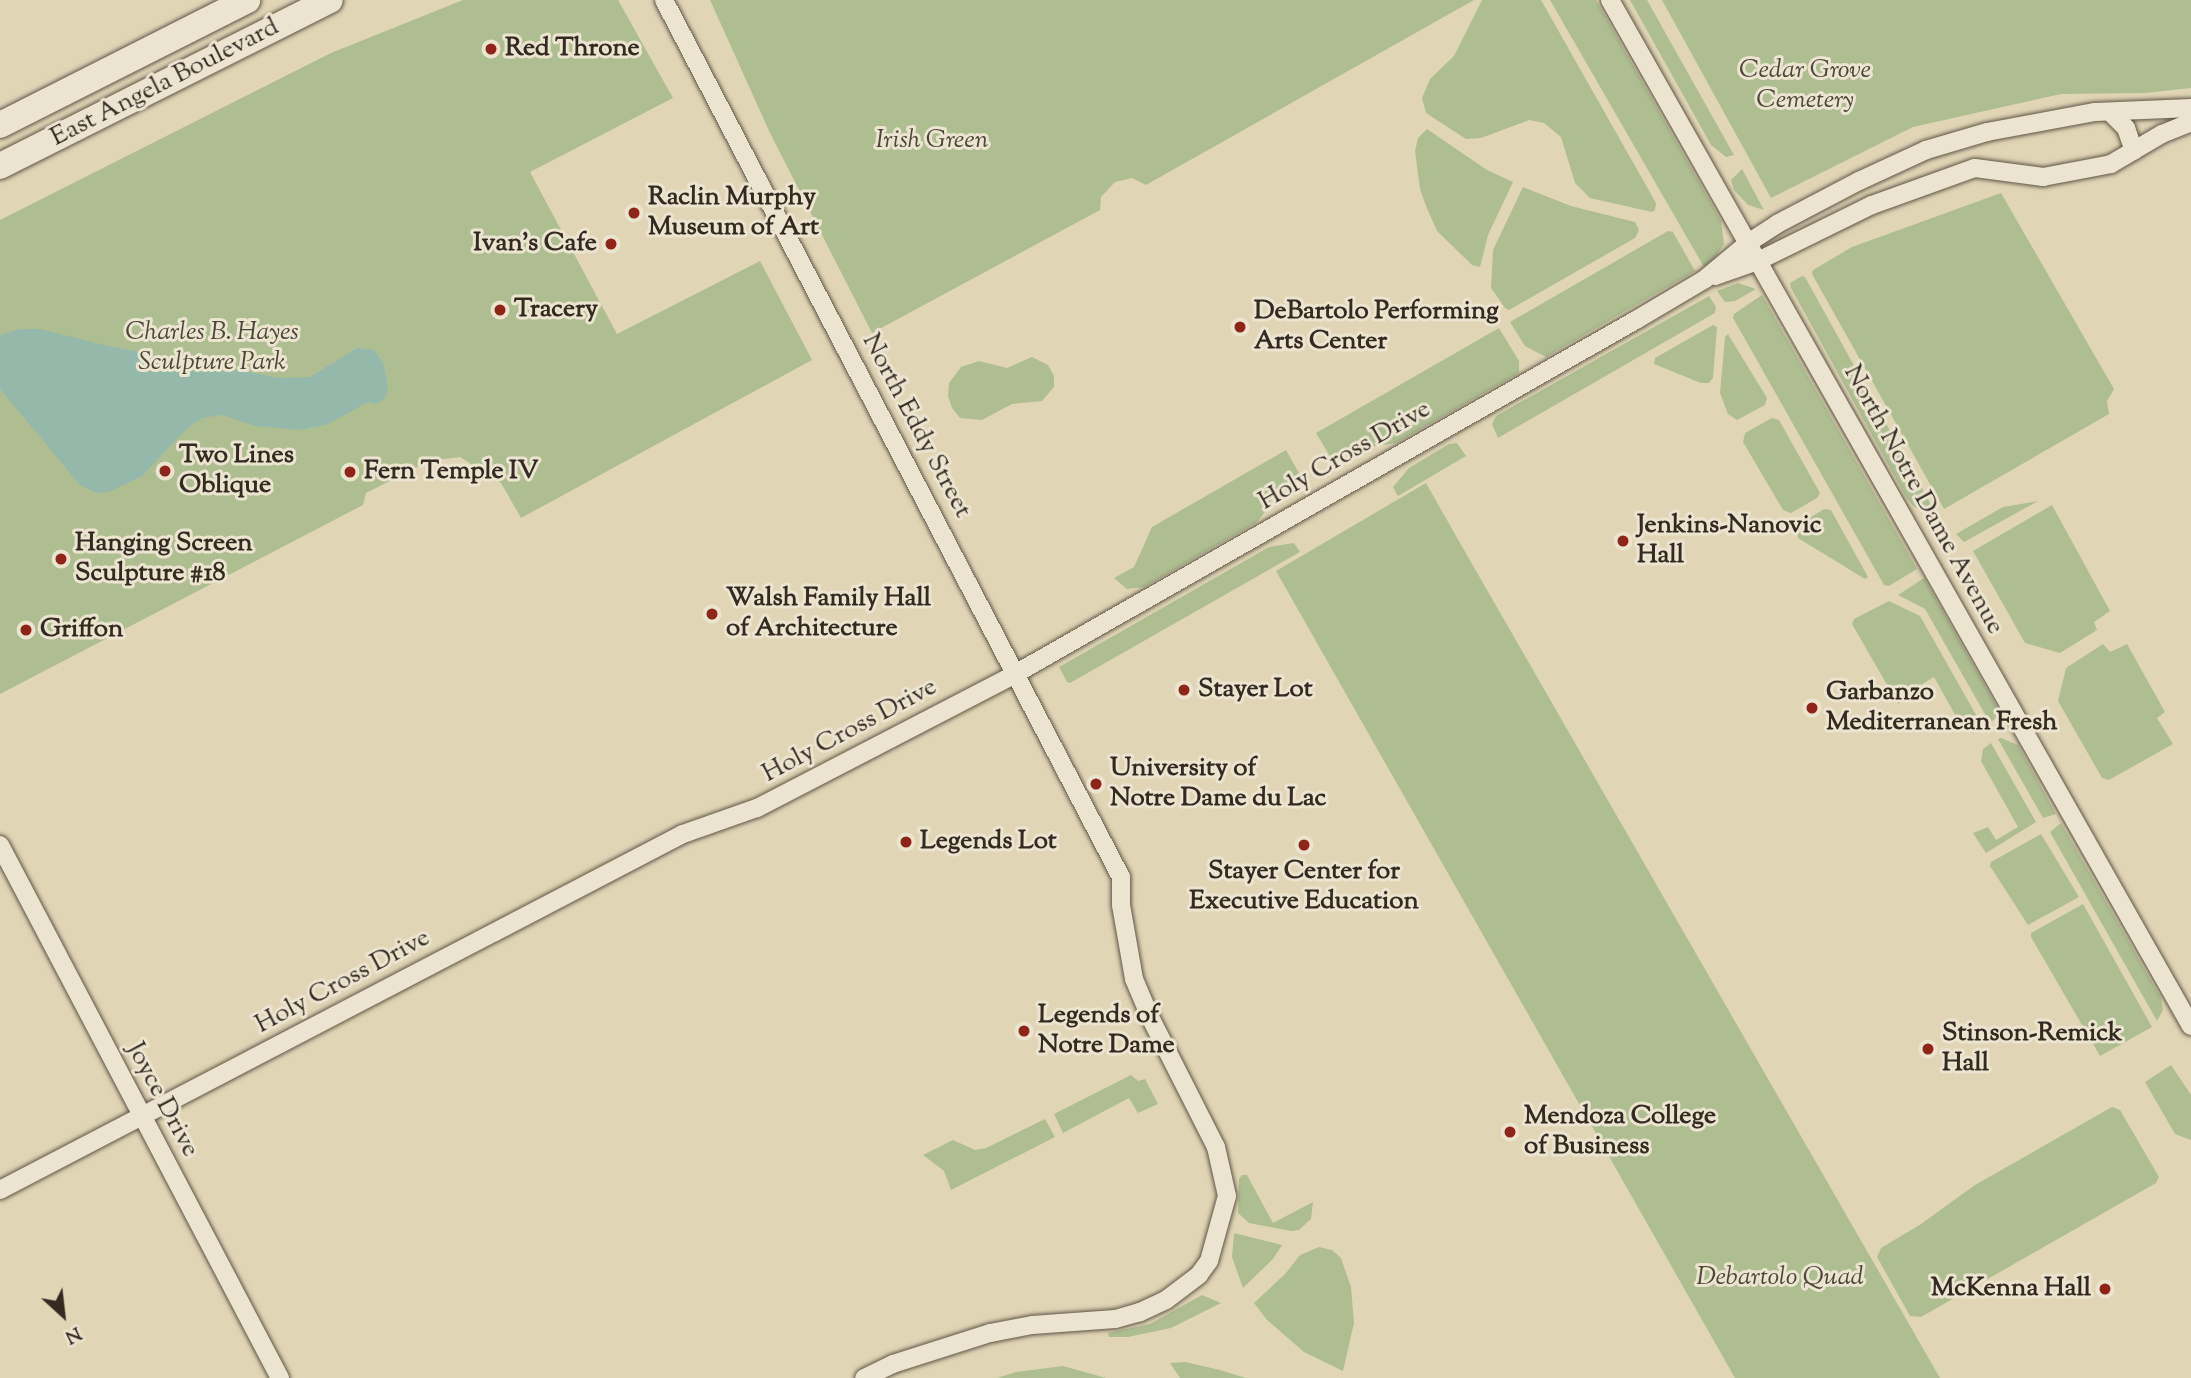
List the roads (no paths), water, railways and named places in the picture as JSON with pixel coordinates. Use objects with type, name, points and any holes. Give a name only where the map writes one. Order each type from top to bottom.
[{"type":"main road","name":"East Angela Boulevard","points":[[0,125],[247,0]]},
{"type":"main road","name":"East Angela Boulevard","points":[[0,166],[330,0]]},
{"type":"street","name":"North Eddy Street","points":[[664,0],[1121,877],[1121,905],[1135,979],[1149,1015],[1216,1147],[1227,1196],[1209,1261],[1199,1275],[1166,1300],[1140,1312],[1115,1318],[1032,1325],[990,1333],[893,1364],[864,1378]]},
{"type":"street","name":"North Notre Dame Avenue","points":[[1610,0],[2191,1026]]},
{"type":"street","name":"Holy Cross Drive","points":[[0,1190],[683,834],[757,808],[1015,674],[1705,279],[1748,243],[1859,181],[1926,150],[1987,132],[2110,112],[2191,108]]},
{"type":"street","points":[[2110,112],[2133,139],[2134,150]]},
{"type":"street","name":"Holy Cross Drive","points":[[1705,279],[1758,261],[1872,205],[1975,168],[2043,177],[2111,164],[2191,122]]},
{"type":"street","name":"Joyce Drive","points":[[0,845],[280,1378]]},
{"type":"place","name":"Red Throne","points":[[491,49]]},
{"type":"place","name":"Raclin Murphy Museum of Art","points":[[634,213]]},
{"type":"place","name":"Ivan's Cafe","points":[[611,244]]},
{"type":"place","name":"Tracery","points":[[500,310]]},
{"type":"place","name":"DeBartolo Performing Arts Center","points":[[1240,327]]},
{"type":"place","name":"Two Lines Oblique","points":[[165,471]]},
{"type":"place","name":"Fern Temple IV","points":[[350,472]]},
{"type":"place","name":"Jenkins-Nanovic Hall","points":[[1623,541]]},
{"type":"place","name":"Hanging Screen Sculpture #18","points":[[61,559]]},
{"type":"place","name":"Walsh Family Hall of Architecture","points":[[712,614]]},
{"type":"place","name":"Griffon","points":[[26,630]]},
{"type":"place","name":"Stayer Lot","points":[[1184,690]]},
{"type":"place","name":"Garbanzo Mediterranean Fresh","points":[[1812,708]]},
{"type":"place","name":"University of Notre Dame du Lac","points":[[1096,784]]},
{"type":"place","name":"Legends Lot","points":[[906,842]]},
{"type":"place","name":"Stayer Center for Executive Education","points":[[1304,845]]},
{"type":"place","name":"Legends of Notre Dame","points":[[1024,1031]]},
{"type":"place","name":"Stinson-Remick Hall","points":[[1928,1049]]},
{"type":"place","name":"Mendoza College of Business","points":[[1510,1132]]},
{"type":"place","name":"McKenna Hall","points":[[2105,1289]]},
{"type":"park label","name":"Cedar Grove Cemetery","points":[[1805,86]]},
{"type":"park label","name":"Irish Green","points":[[932,141]]},
{"type":"park label","name":"Charles B. Hayes Sculpture Park","points":[[212,348]]},
{"type":"park label","name":"Debartolo Quad","points":[[1780,1278]]}]
